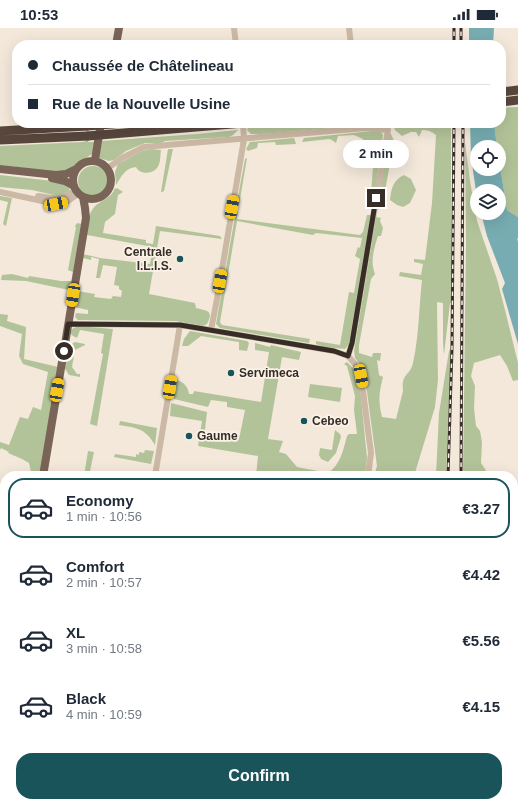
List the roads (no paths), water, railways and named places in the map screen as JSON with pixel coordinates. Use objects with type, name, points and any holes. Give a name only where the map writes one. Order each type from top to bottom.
[{"type":"highway","points":[[506,91],[518,90]]},
{"type":"highway","points":[[506,101],[518,100]]},
{"type":"highway","points":[[0,131],[52,128]]},
{"type":"highway","points":[[0,140],[88,136],[183,128]]},
{"type":"main road","points":[[117,40],[119,28]]},
{"type":"main road","points":[[95,160],[101,128]]},
{"type":"main road","points":[[0,169],[56,175],[66,174],[88,161],[95,160],[102,162],[108,168],[112,177],[111,186],[106,194],[97,199],[86,218]]},
{"type":"main road","points":[[44,471],[86,218],[86,208],[73,177],[76,169]]},
{"type":"main road","points":[[0,173],[65,181],[90,199],[97,199]]},
{"type":"street","points":[[234,28],[235,40]]},
{"type":"street","points":[[349,28],[350,40]]},
{"type":"street","points":[[211,330],[244,139],[243,128]]},
{"type":"street","points":[[108,168],[122,158],[144,147],[244,139],[340,128]]},
{"type":"street","points":[[348,356],[352,343],[388,130],[366,128]]},
{"type":"street","points":[[0,192],[14,194],[18,192],[56,199],[66,197],[78,191]]},
{"type":"street","points":[[68,324],[180,325],[334,351],[348,356],[358,369],[363,386],[371,453],[369,471]]},
{"type":"street","points":[[156,471],[180,325]]},
{"type":"water","points":[[469,28],[494,28],[493,40],[469,40]]},
{"type":"water","points":[[470,128],[495,128],[496,140],[470,140]]},
{"type":"water","points":[[474,176],[502,176],[503,184],[475,184]]},
{"type":"water","points":[[506,204],[507,210],[518,217],[518,344],[502,289],[505,283],[487,236],[483,220],[506,220]]},
{"type":"railway","points":[[454,28],[454,40]]},
{"type":"railway","points":[[461,28],[461,40]]},
{"type":"railway","points":[[448,471],[452,348],[454,128]]},
{"type":"railway","points":[[461,471],[463,128]]},
{"type":"place","name":"Centrale I.L.I.S.","points":[[180,259]]},
{"type":"place","name":"Servimeca","points":[[231,373]]},
{"type":"place","name":"Cebeo","points":[[304,421]]},
{"type":"place","name":"Gaume","points":[[189,436]]}]
